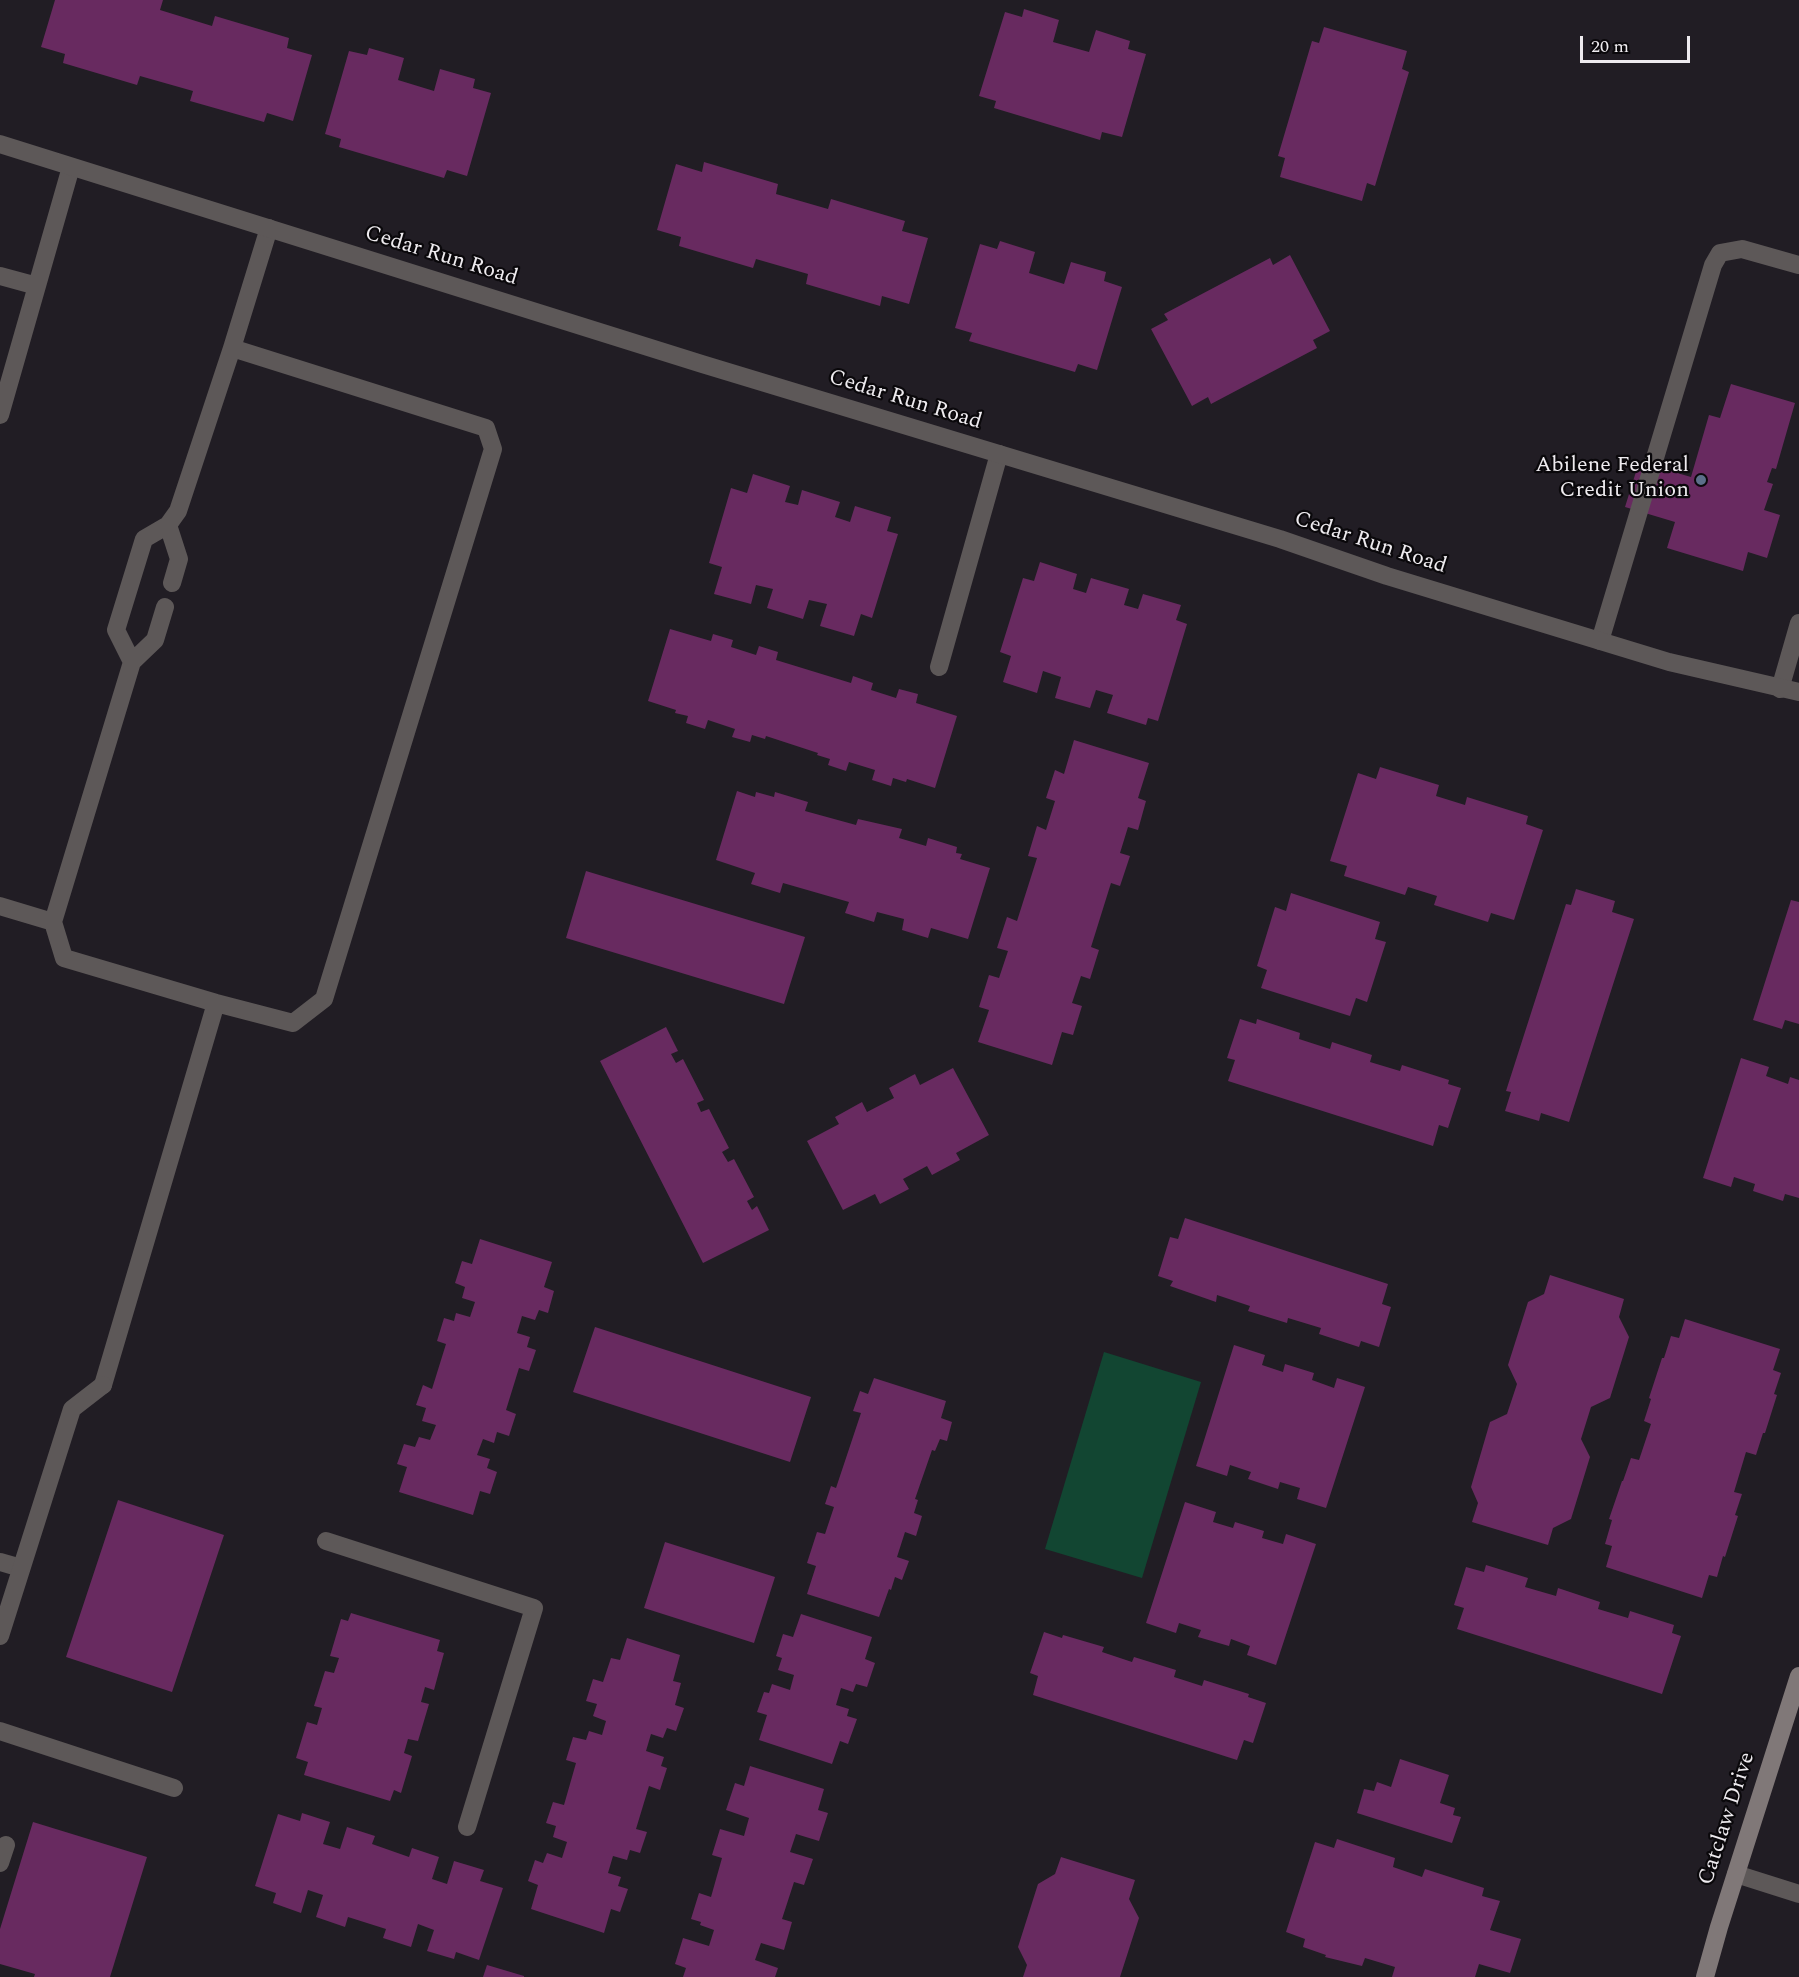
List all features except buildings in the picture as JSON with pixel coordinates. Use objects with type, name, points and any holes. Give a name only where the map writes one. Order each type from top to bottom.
[{"type":"street","name":"Cedar Run Road","points":[[0,144],[713,367],[1280,539],[1387,576],[1600,641],[1669,662],[1799,692]]},
{"type":"street","points":[[0,415],[71,166]]},
{"type":"street","points":[[132,662],[116,630],[144,539],[168,525],[178,511],[269,228]]},
{"type":"street","points":[[1600,641],[1713,265],[1720,253],[1742,249],[1799,265]]},
{"type":"street","points":[[0,276],[37,286]]},
{"type":"street","points":[[165,607],[155,640],[132,662],[53,922],[64,958],[293,1023],[324,999],[493,449],[486,428],[232,348]]},
{"type":"street","points":[[939,667],[999,454]]},
{"type":"street","points":[[168,525],[179,560],[172,583]]},
{"type":"street","points":[[1780,689],[1799,623]]},
{"type":"street","points":[[0,906],[53,922]]},
{"type":"street","points":[[0,1636],[72,1409],[103,1385],[216,1003]]},
{"type":"street","points":[[326,1541],[534,1608],[467,1827]]},
{"type":"street","points":[[0,1562],[21,1568]]},
{"type":"street","name":"Catclaw Drive","points":[[1705,1977],[1799,1676]]},
{"type":"street","points":[[0,1731],[174,1788]]},
{"type":"street","points":[[0,1863],[6,1845]]},
{"type":"street","points":[[1736,1874],[1799,1894]]},
{"type":"green space","points":[[1104,1352],[1201,1382],[1142,1578],[1045,1549]]},
{"type":"place","name":"Abilene Federal Credit Union","points":[[1701,480]]}]
